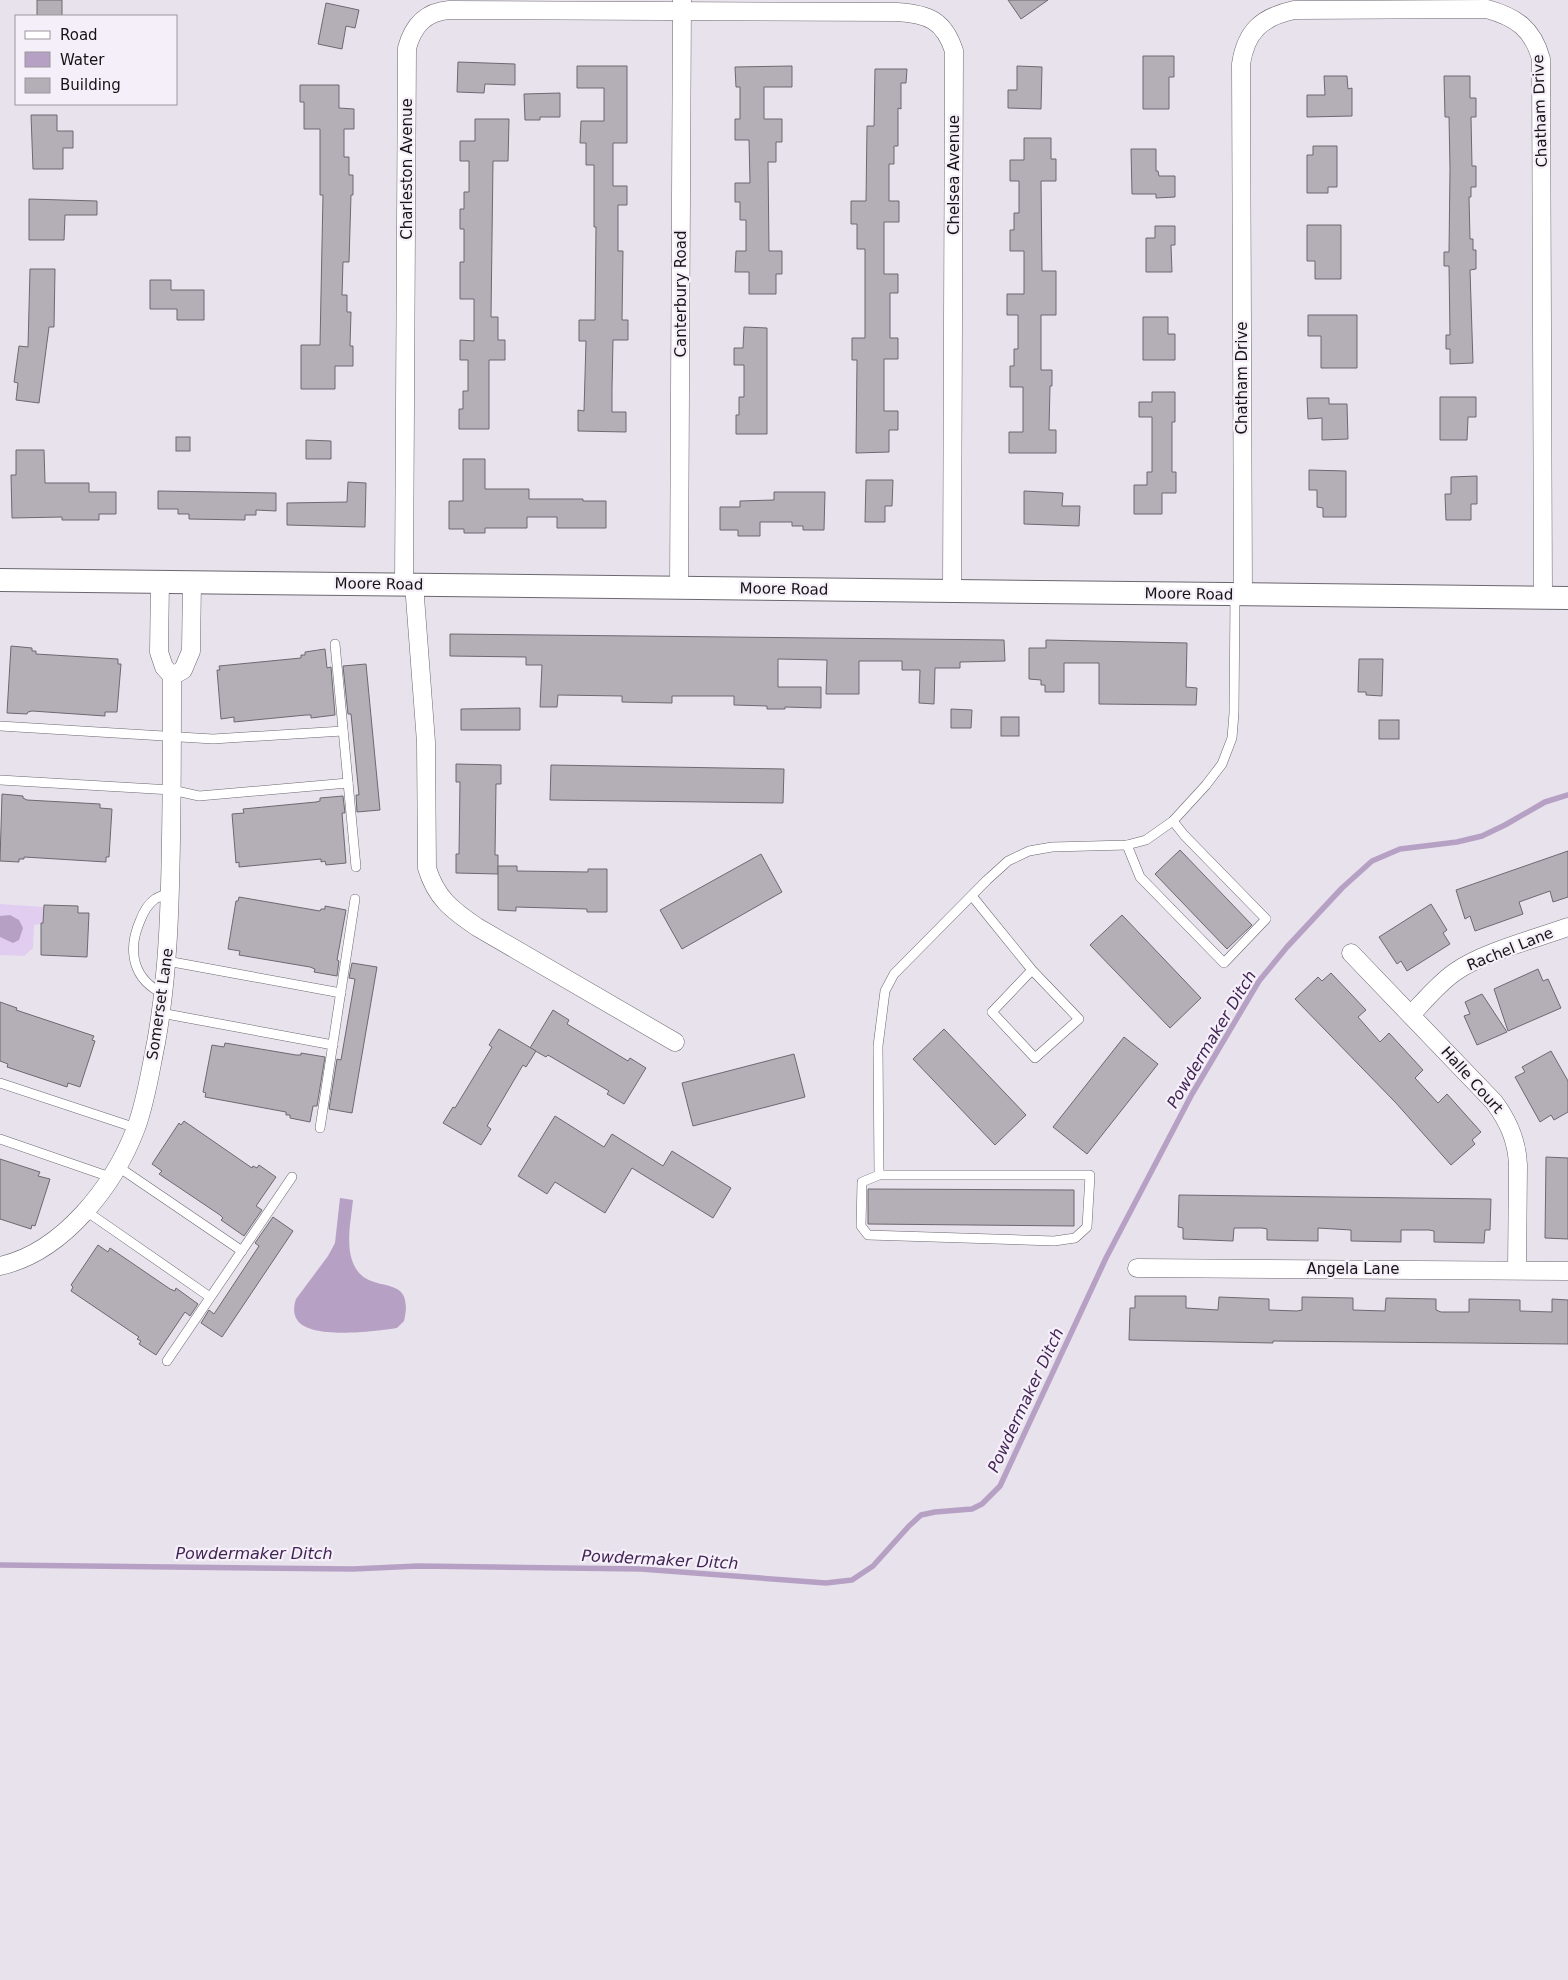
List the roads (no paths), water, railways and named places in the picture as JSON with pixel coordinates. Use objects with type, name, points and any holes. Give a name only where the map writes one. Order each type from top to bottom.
[{"type":"street","name":"Charleston Avenue","points":[[675,1042],[476,927],[452,910],[431,883],[426,861],[426,742],[409,584],[407,48],[411,34],[417,25],[428,16],[449,10],[682,6]]},
{"type":"street","name":"Canterbury Road","points":[[679,588],[682,6]]},
{"type":"street","name":"Chelsea Avenue","points":[[682,6],[917,13],[932,19],[944,29],[951,39],[954,51],[952,591]]},
{"type":"street","name":"Chatham Drive","points":[[1239,594],[1241,64],[1243,48],[1250,34],[1265,20],[1279,13],[1294,10],[1487,9],[1504,14],[1529,32],[1537,45],[1541,59],[1543,598]]},
{"type":"street","name":"Moore Road","points":[[0,580],[1568,598]]},
{"type":"street","name":"Somerset Lane","points":[[0,1266],[32,1255],[53,1241],[86,1212],[114,1172],[136,1128],[148,1085],[164,994],[170,892],[172,676],[164,667],[159,652],[160,582]]},
{"type":"street","points":[[172,676],[183,670],[191,651],[192,582]]},
{"type":"street","name":"Rachel Lane","points":[[1411,1015],[1438,985],[1456,972],[1480,959],[1568,926]]},
{"type":"street","name":"Halle Court","points":[[1351,953],[1494,1102],[1510,1126],[1517,1150],[1518,1166],[1517,1270]]},
{"type":"street","name":"Angela Lane","points":[[1137,1268],[1568,1271]]},
{"type":"lane","points":[[879,1175],[878,1046],[885,991],[894,974],[1008,861],[1029,851],[1052,847],[1127,845],[1146,840],[1173,820],[1206,785],[1222,764],[1232,738],[1239,594]]},
{"type":"lane","points":[[335,644],[356,867]]},
{"type":"lane","points":[[0,726],[213,739],[343,731]]},
{"type":"lane","points":[[0,780],[172,790],[199,796],[348,783]]},
{"type":"lane","points":[[1127,845],[1140,878],[1224,963],[1266,919],[1184,835],[1173,820]]},
{"type":"lane","points":[[164,994],[145,982],[136,968],[133,950],[135,931],[144,911],[155,899],[170,892]]},
{"type":"lane","points":[[972,896],[1032,970],[1079,1019],[1035,1058],[992,1012],[1032,970]]},
{"type":"lane","points":[[320,1128],[355,898]]},
{"type":"lane","points":[[167,961],[341,993]]},
{"type":"lane","points":[[161,1014],[333,1045]]},
{"type":"lane","points":[[0,1083],[136,1128]]},
{"type":"lane","points":[[0,1139],[114,1172],[242,1250]]},
{"type":"lane","points":[[879,1175],[1090,1175],[1087,1228],[1075,1238],[1054,1241],[868,1235],[861,1226],[862,1182],[879,1175]]},
{"type":"lane","points":[[167,1361],[292,1177]]},
{"type":"lane","points":[[86,1212],[210,1297]]},
{"type":"water","points":[[10,915],[19,920],[23,928],[19,940],[13,943],[0,937],[0,916]]},
{"type":"water","points":[[340,1198],[353,1200],[349,1241],[351,1258],[354,1265],[361,1275],[397,1289],[403,1295],[406,1305],[404,1321],[397,1328],[343,1333],[327,1332],[313,1330],[303,1325],[296,1318],[294,1308],[296,1299],[328,1256],[335,1243]]},
{"type":"waterway","name":"Powdermaker Ditch","points":[[0,1565],[353,1569],[418,1566],[641,1569],[826,1583],[852,1580],[873,1566],[921,1515],[972,1509],[982,1504],[1000,1486],[1106,1258],[1192,1094],[1259,981],[1287,947],[1342,888],[1372,861],[1400,849],[1457,842],[1482,836],[1545,802],[1568,795]]}]
